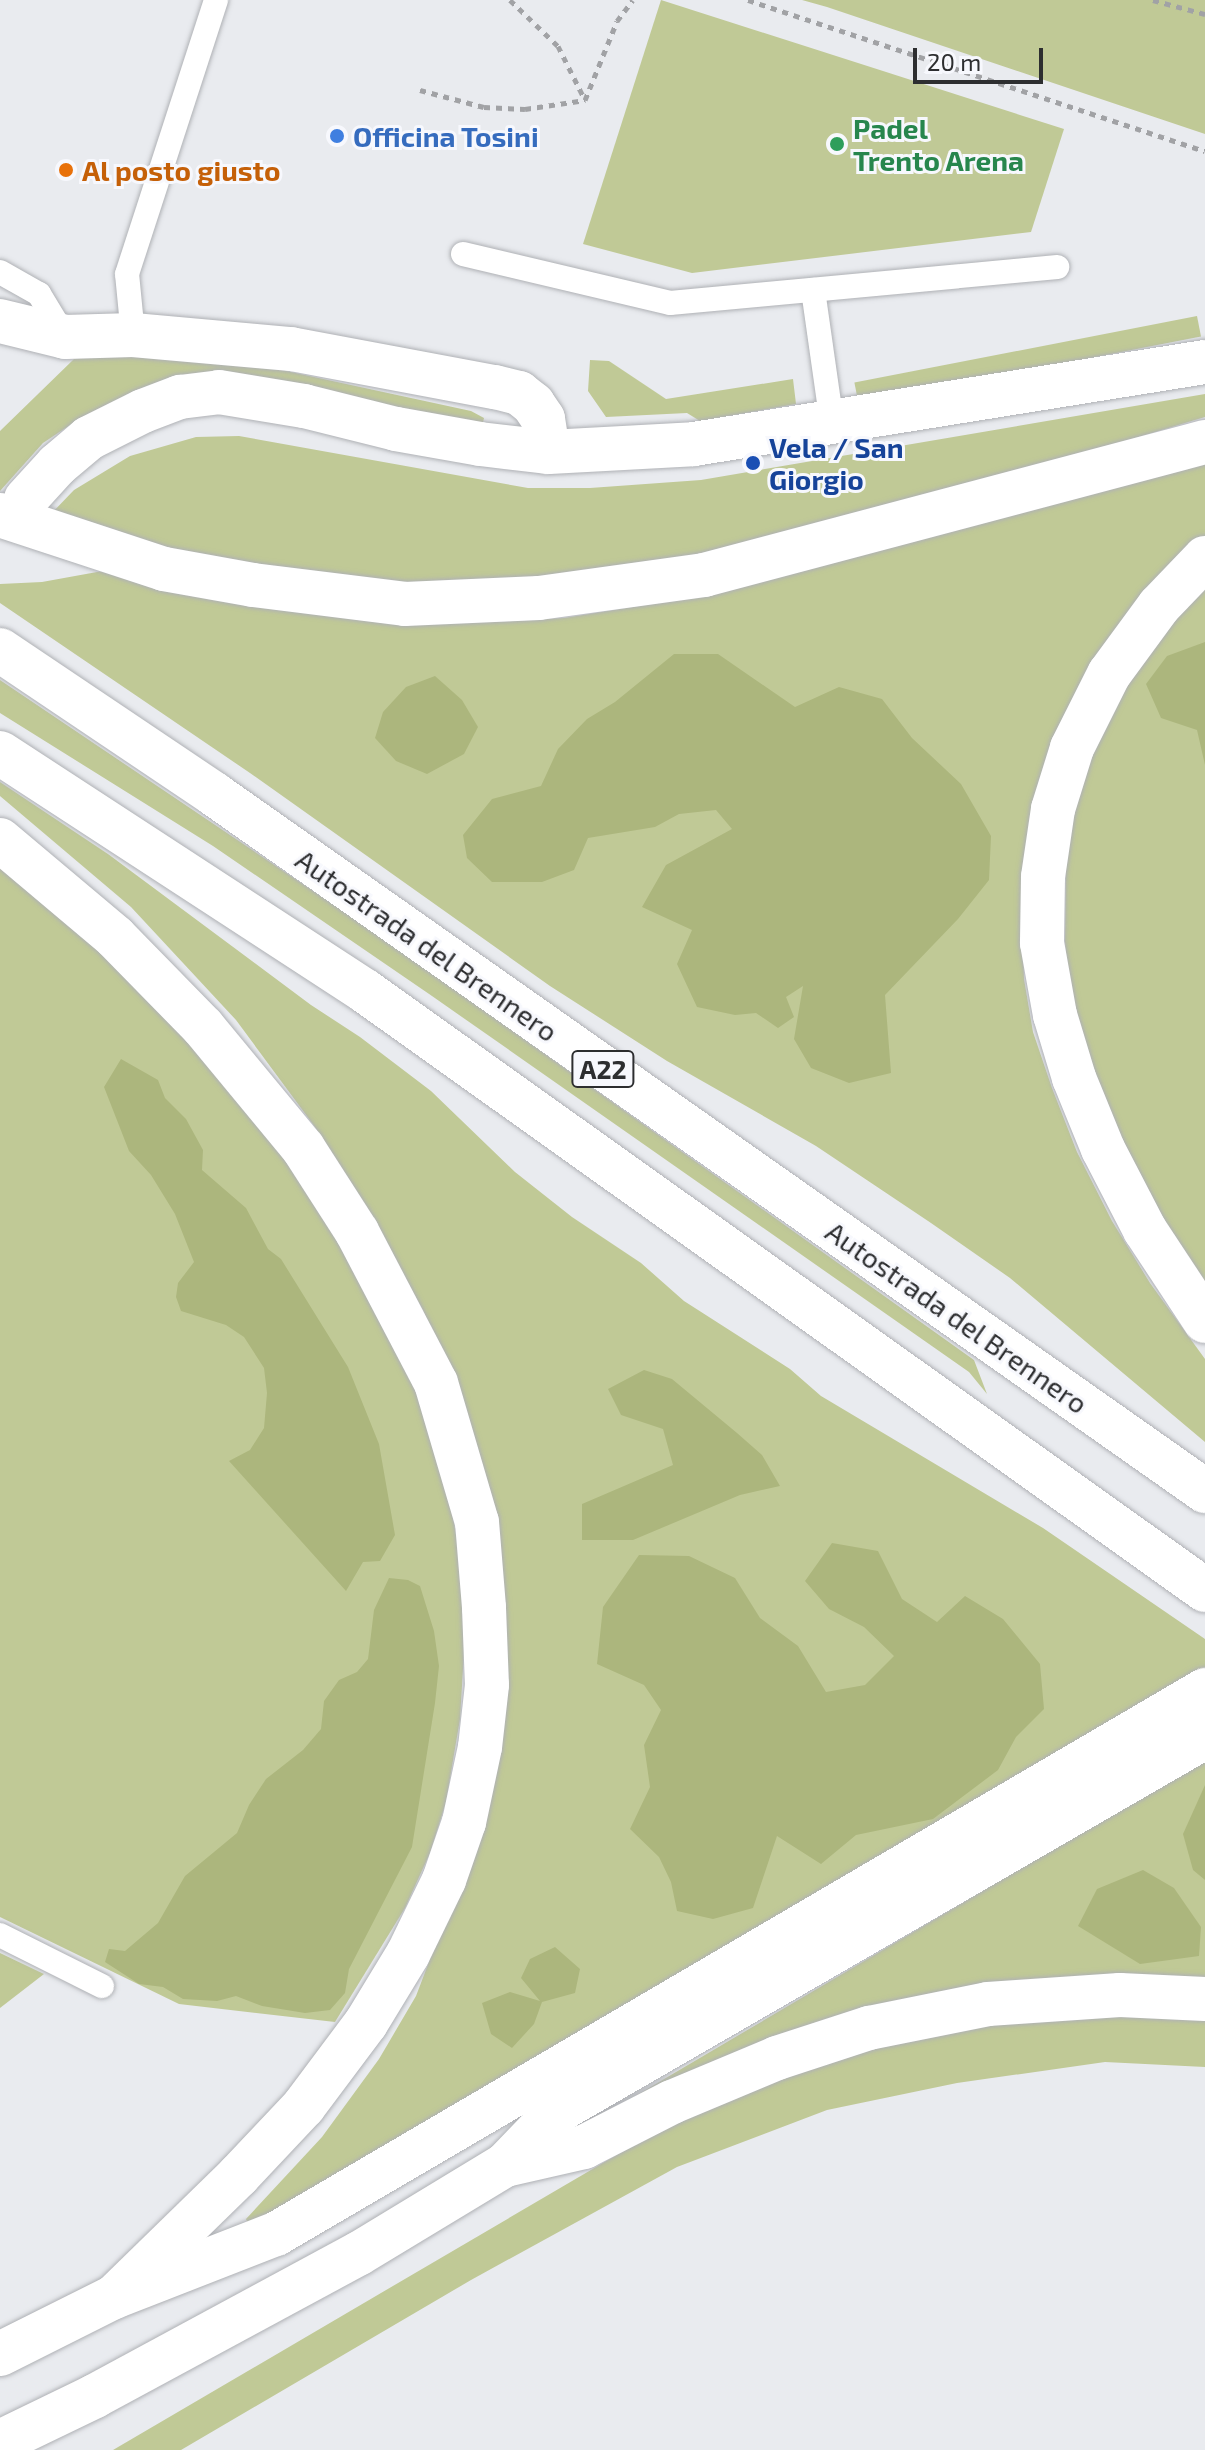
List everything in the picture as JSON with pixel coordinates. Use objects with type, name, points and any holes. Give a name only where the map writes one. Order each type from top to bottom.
[{"type":"main road","points":[[0,321],[65,337],[133,335],[291,349],[519,393],[533,404],[543,419],[548,452]]},
{"type":"main road","points":[[1205,362],[694,444],[548,452],[396,429],[304,406],[219,392],[180,397],[143,411],[89,438],[13,507],[164,569],[253,585],[405,604],[539,598],[704,575],[1205,442]]},
{"type":"main road","points":[[1205,558],[1159,606],[1109,674],[1072,748],[1053,809],[1043,877],[1042,943],[1055,1015],[1070,1065],[1103,1149],[1145,1230],[1205,1321]]},
{"type":"main road","name":"Autostrada del Brennero","points":[[0,650],[214,794],[1205,1491]]},
{"type":"main road","name":"A22","points":[[0,753],[365,991],[1205,1590]]},
{"type":"main road","points":[[0,840],[115,937],[203,1027],[303,1148],[357,1232],[436,1383],[477,1522],[484,1608],[487,1685],[480,1747],[464,1822],[444,1880],[408,1954],[366,2023],[304,2106],[238,2176],[114,2297]]},
{"type":"main road","points":[[0,2354],[114,2297],[276,2234],[1205,1690]]},
{"type":"main road","points":[[0,2442],[95,2396],[358,2254],[505,2165],[556,2112],[1205,1737]]},
{"type":"main road","points":[[505,2165],[584,2147],[724,2080],[869,2028],[988,2004],[1120,1995],[1205,1999]]},
{"type":"main road","points":[[0,2409],[95,2396]]},
{"type":"main road","points":[[28,2450],[95,2396]]},
{"type":"lane","points":[[133,335],[127,274],[216,0]]},
{"type":"lane","points":[[463,254],[670,303],[1057,267]]},
{"type":"lane","points":[[0,272],[39,294],[65,337]]},
{"type":"lane","points":[[813,290],[832,423]]},
{"type":"lane","points":[[0,1935],[102,1986]]},
{"type":"path","points":[[510,0],[558,46],[585,100]]},
{"type":"path","points":[[585,100],[617,21],[633,0]]},
{"type":"path","points":[[748,0],[1205,151]]},
{"type":"path","points":[[1153,0],[1205,14]]},
{"type":"path","points":[[420,90],[484,107],[525,109],[585,100]]},
{"type":"green space","name":"Padel Trento Arena","points":[[661,0],[1064,129],[1031,232],[692,273],[583,244]]},
{"type":"green space","points":[[802,0],[1205,0],[1205,134],[827,7]]},
{"type":"green space","points":[[1197,316],[1201,337],[858,403],[854,383]]},
{"type":"green space","points":[[104,353],[240,361],[471,411],[484,418],[482,427],[283,387],[79,419],[43,443],[0,491],[0,431],[74,359]]},
{"type":"green space","points":[[590,360],[609,361],[666,399],[793,379],[796,404],[700,421],[687,413],[606,417],[588,391]]},
{"type":"green space","points":[[1205,394],[1205,417],[929,500],[680,558],[530,582],[376,584],[169,550],[49,516],[74,490],[130,456],[196,437],[239,436],[528,488],[590,488],[701,480]]},
{"type":"green space","points":[[1205,457],[1205,540],[1150,592],[1022,913],[1024,979],[1033,1032],[1052,1088],[1077,1152],[1112,1221],[1150,1283],[1205,1359],[1205,1442],[1010,1278],[816,1146],[667,1061],[550,986],[250,773],[0,603],[0,584],[42,582],[108,570],[493,622],[564,618],[714,594]]},
{"type":"green space","points":[[1205,580],[1205,1284],[1155,1208],[1102,1098],[1070,993],[1065,942],[1066,859],[1079,776],[1101,723],[1156,635]]},
{"type":"green space","points":[[1205,642],[1205,765],[1197,730],[1161,718],[1146,684],[1167,656]]},
{"type":"green space","points":[[674,654],[718,654],[795,707],[839,687],[882,699],[912,738],[961,784],[991,836],[989,880],[958,919],[885,995],[891,1073],[849,1083],[811,1068],[794,1039],[803,986],[786,997],[794,1017],[778,1028],[756,1013],[735,1015],[697,1007],[677,964],[692,930],[642,907],[666,865],[732,829],[716,810],[679,814],[655,827],[588,838],[574,870],[542,882],[492,882],[467,858],[463,835],[492,799],[541,786],[558,749],[587,719],[615,702]]},
{"type":"green space","points":[[435,676],[462,700],[478,727],[464,754],[427,774],[396,761],[375,738],[383,712],[406,687]]},
{"type":"green space","points":[[0,680],[371,930],[974,1360],[987,1394],[969,1372],[432,996],[213,846],[0,713]]},
{"type":"green space","points":[[0,782],[108,854],[311,1005],[360,1037],[431,1091],[515,1172],[572,1217],[641,1263],[684,1301],[790,1369],[821,1396],[1043,1528],[1205,1639],[1205,1667],[1130,1715],[249,2226],[246,2219],[322,2137],[379,2059],[416,1996],[472,1849],[492,1770],[447,1372],[423,1310],[370,1216],[315,1127],[236,1020],[131,907],[0,796]]},
{"type":"green space","points":[[0,853],[264,1112],[408,1352],[449,1493],[467,1602],[460,1719],[446,1802],[430,1853],[405,1908],[335,2022],[179,2004],[0,1917]]},
{"type":"green space","points":[[121,1059],[158,1080],[165,1098],[186,1119],[203,1150],[202,1170],[246,1208],[268,1249],[281,1259],[348,1367],[379,1444],[395,1535],[380,1561],[363,1562],[346,1591],[229,1461],[250,1450],[264,1428],[267,1393],[264,1368],[244,1337],[226,1325],[181,1311],[176,1297],[178,1283],[194,1262],[175,1214],[151,1175],[129,1151],[104,1087]]},
{"type":"green space","points":[[644,1370],[672,1379],[737,1433],[762,1455],[780,1486],[740,1495],[633,1540],[582,1540],[582,1504],[673,1465],[663,1429],[621,1415],[608,1389]]},
{"type":"green space","points":[[832,1543],[878,1551],[902,1599],[937,1622],[965,1596],[1003,1619],[1040,1664],[1044,1709],[1016,1737],[998,1770],[933,1819],[856,1835],[821,1864],[777,1836],[753,1908],[713,1919],[677,1911],[671,1882],[659,1857],[630,1829],[650,1787],[644,1745],[661,1710],[644,1685],[597,1664],[603,1607],[639,1555],[689,1556],[735,1578],[760,1618],[798,1646],[826,1692],[865,1685],[894,1656],[864,1627],[829,1609],[805,1581]]},
{"type":"green space","points":[[389,1578],[408,1580],[420,1586],[434,1631],[439,1666],[412,1847],[349,1969],[345,1993],[330,2010],[305,2013],[262,2006],[236,1996],[217,2001],[183,1999],[163,1987],[139,1984],[105,1962],[109,1949],[125,1951],[158,1923],[185,1876],[237,1833],[249,1805],[266,1779],[303,1750],[321,1729],[324,1701],[339,1680],[357,1672],[368,1659],[374,1610]]},
{"type":"green space","points":[[1205,1760],[1205,1980],[1107,1978],[593,2121]]},
{"type":"green space","points":[[1205,1785],[1205,1880],[1193,1870],[1183,1834]]},
{"type":"green space","points":[[1143,1870],[1174,1888],[1201,1927],[1199,1956],[1140,1964],[1078,1926],[1097,1889]]},
{"type":"green space","points":[[555,1947],[580,1969],[575,1993],[542,2002],[534,2024],[512,2048],[491,2034],[482,2003],[510,1992],[540,2001],[521,1978],[530,1959]]},
{"type":"green space","points":[[0,1953],[44,1974],[0,2008]]},
{"type":"green space","points":[[1205,2007],[1205,2067],[1105,2062],[957,2083],[827,2110],[677,2167],[471,2280],[181,2450],[113,2450],[608,2160],[708,2104],[751,2086],[972,2020]]},
{"type":"place","name":"Officina Tosini","points":[[337,136]]},
{"type":"place","name":"Padel Trento Arena","points":[[837,144]]},
{"type":"place","name":"Al posto giusto","points":[[66,170]]},
{"type":"place","name":"Vela / San Giorgio","points":[[753,463]]}]
